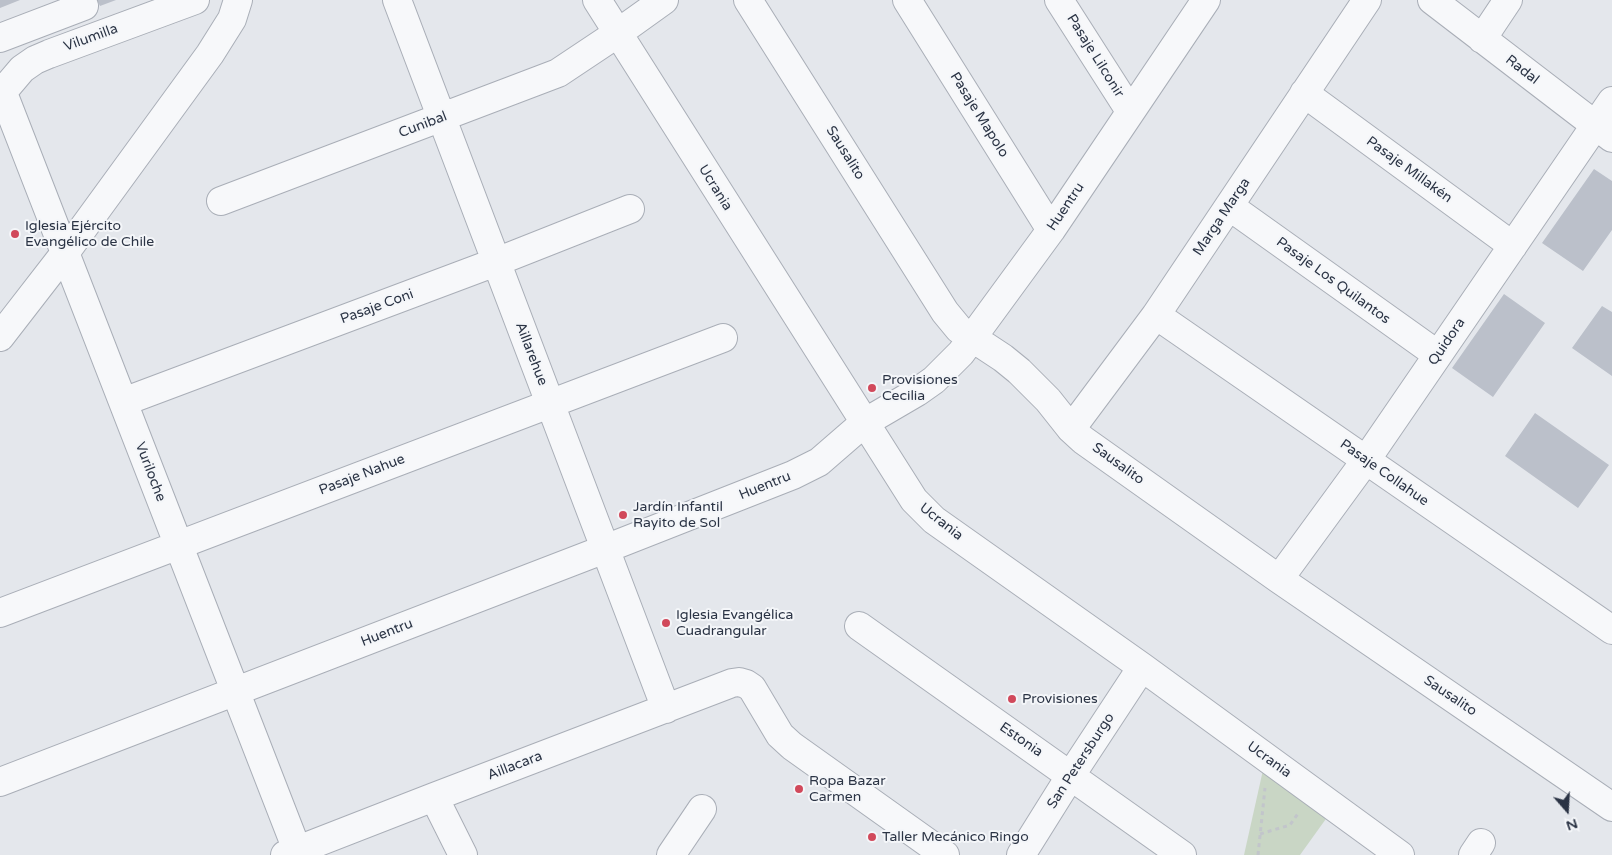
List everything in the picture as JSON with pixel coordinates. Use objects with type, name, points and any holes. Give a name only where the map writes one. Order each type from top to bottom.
[{"type":"street","name":"Vilumilla","points":[[1,94],[22,69],[35,60],[195,0]]},
{"type":"street","points":[[0,337],[65,253],[210,54],[232,20],[238,0]]},
{"type":"street","name":"Aillarehue","points":[[397,0],[666,709]]},
{"type":"street","name":"Ucrania","points":[[596,0],[906,489],[928,515],[1142,667],[1400,855]]},
{"type":"street","name":"Cunibal","points":[[221,201],[558,73],[664,0]]},
{"type":"street","name":"Sausalito","points":[[748,0],[945,312],[959,329],[1019,371],[1048,400],[1071,429],[1098,450],[1279,579],[1612,808]]},
{"type":"street","name":"Pasaje Mapolo","points":[[907,0],[1051,230]]},
{"type":"street","name":"Pasaje Lilconir","points":[[1059,0],[1130,112]]},
{"type":"street","name":"Marga Marga","points":[[1071,429],[1156,315],[1367,0]]},
{"type":"street","name":"Radal","points":[[1432,0],[1604,132]]},
{"type":"street","points":[[1482,39],[1508,0]]},
{"type":"street","name":"Huentru","points":[[0,782],[605,549],[809,468],[829,455],[864,423],[917,392],[949,367],[972,339],[1051,230],[1202,2]]},
{"type":"street","points":[[0,38],[83,3],[95,36]]},
{"type":"street","name":"Vuriloche","points":[[1,94],[65,253],[235,691],[291,853]]},
{"type":"street","name":"Pasaje Millakén","points":[[1304,94],[1513,246]]},
{"type":"street","name":"Quidora","points":[[1279,579],[1366,460],[1513,246],[1604,132],[1612,101]]},
{"type":"street","name":"Pasaje Los Quilantos","points":[[1229,206],[1438,355]]},
{"type":"street","name":"Pasaje Coni","points":[[122,402],[496,262],[630,209]]},
{"type":"street","name":"Pasaje Collahue","points":[[1156,315],[1612,630]]},
{"type":"street","name":"Pasaje Nahue","points":[[0,613],[723,338]]},
{"type":"street","name":"Estonia","points":[[858,626],[1182,855]]},
{"type":"street","name":"San Petersburgo","points":[[1021,855],[1142,667]]},
{"type":"street","name":"Aillacara","points":[[291,853],[732,683],[739,682],[752,688],[771,722],[780,735],[792,746],[945,855]]},
{"type":"street","points":[[434,797],[464,855]]},
{"type":"street","points":[[671,855],[702,810]]},
{"type":"path","points":[[1258,855],[1268,759]]},
{"type":"path","points":[[1260,834],[1290,825],[1313,792]]},
{"type":"green space","points":[[1263,770],[1328,816],[1300,855],[1244,855]]},
{"type":"building","points":[[0,0],[20,0],[0,8]]},
{"type":"building","points":[[97,0],[116,0],[100,6]]},
{"type":"building","points":[[1594,169],[1612,181],[1612,230],[1583,271],[1542,243]]},
{"type":"building","points":[[1504,294],[1545,323],[1493,397],[1452,368]]},
{"type":"building","points":[[1602,306],[1612,312],[1612,376],[1572,348]]},
{"type":"building","points":[[1535,413],[1609,465],[1578,508],[1505,456]]},
{"type":"place","name":"Iglesia Ejército Evangélico de Chile","points":[[15,234]]},
{"type":"place","name":"Provisiones Cecilia","points":[[872,388]]},
{"type":"place","name":"Jardín Infantil Rayito de Sol","points":[[623,515]]},
{"type":"place","name":"Iglesia Evangélica Cuadrangular","points":[[666,623]]},
{"type":"place","name":"Provisiones","points":[[1012,699]]},
{"type":"place","name":"Ropa Bazar Carmen","points":[[799,789]]},
{"type":"place","name":"Taller Mecánico Ringo","points":[[872,837]]}]
